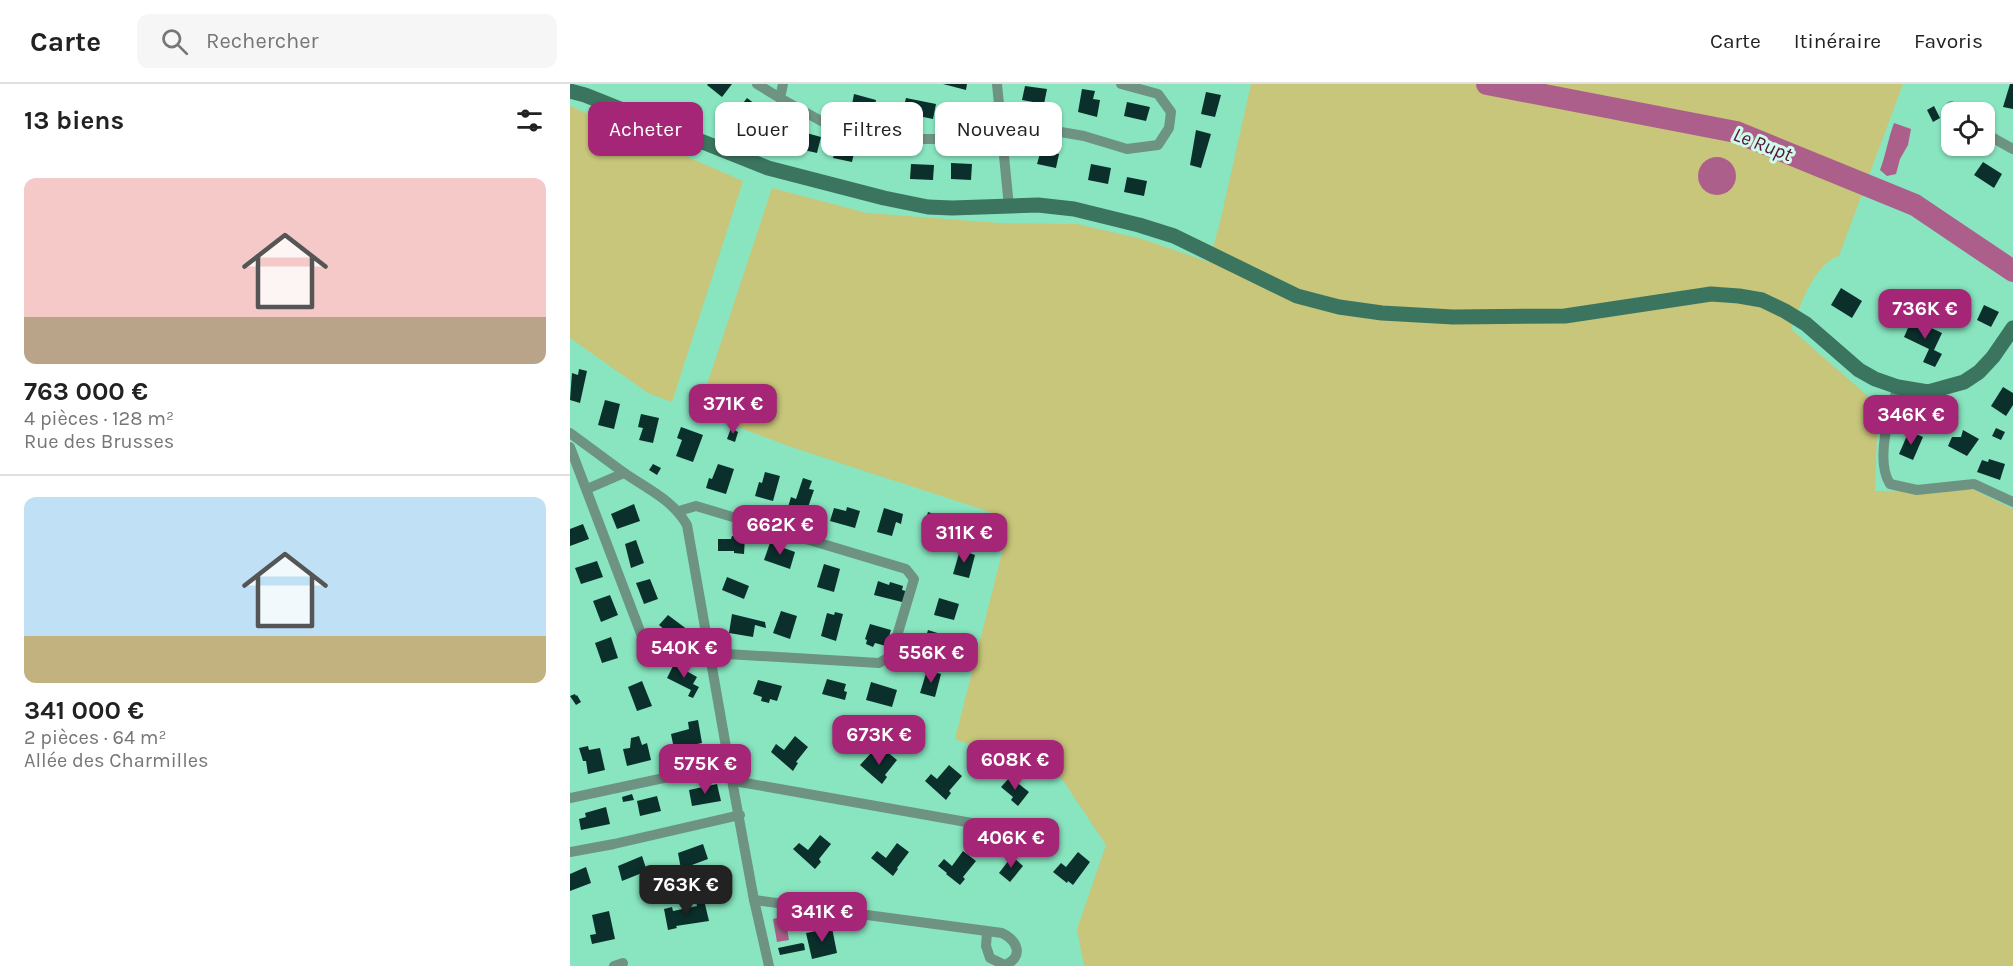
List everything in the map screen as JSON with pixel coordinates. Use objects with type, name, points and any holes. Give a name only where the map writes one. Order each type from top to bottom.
[{"type":"main road","points":[[570,86],[585,95]]},
{"type":"main road","points":[[570,91],[768,168],[884,198],[928,207],[1038,205],[1074,209],[1140,225],[1174,236],[1297,296],[1339,307],[1371,312],[1453,317],[1565,316],[1711,294],[1762,300],[1806,324],[1859,370],[1875,379],[1898,387],[1928,392],[1964,382],[1979,372],[1993,357],[2013,328]]},
{"type":"street","points":[[757,84],[821,121],[881,139],[935,139]]},
{"type":"street","points":[[780,98],[783,84]]},
{"type":"street","points":[[997,84],[999,102]]},
{"type":"street","points":[[1062,132],[1084,136],[1127,149],[1158,145],[1169,128],[1171,112],[1158,94],[1121,84]]},
{"type":"street","points":[[1995,140],[2013,149]]},
{"type":"street","points":[[1004,156],[1008,207]]},
{"type":"street","points":[[1898,387],[1889,411],[1884,460],[1886,478],[1890,484],[1917,490],[1974,484],[2013,502]]},
{"type":"street","points":[[570,433],[671,503],[680,511],[687,525],[754,900],[769,966]]},
{"type":"street","points":[[570,447],[648,652]]},
{"type":"street","points":[[587,489],[624,472]]},
{"type":"street","points":[[680,511],[696,506],[906,569],[914,579],[891,656],[879,663],[710,653]]},
{"type":"street","points":[[570,798],[729,764]]},
{"type":"street","points":[[734,781],[1023,832]]},
{"type":"street","points":[[570,852],[740,815]]},
{"type":"street","points":[[754,900],[987,932]]},
{"type":"shaded area","points":[[1251,84],[1903,84],[1839,256],[1830,260],[1815,276],[1791,329],[1878,405],[1875,491],[1974,490],[2013,509],[2013,966],[1084,966],[1077,929],[1106,845],[1062,779],[955,739],[1006,537],[990,512],[791,447],[698,412],[772,188],[867,213],[999,223],[1077,224],[1142,239],[1209,262]]},
{"type":"shaded area","points":[[570,106],[588,114],[588,156],[685,156],[743,181],[672,402],[648,393],[570,338]]},
{"type":"shaded area","points":[[1894,123],[1911,129],[1908,145],[1900,159],[1896,174],[1887,176],[1880,170]]},
{"type":"shaded area","points":[[1717,157],[1730,163],[1736,176],[1730,189],[1717,195],[1704,189],[1698,176],[1704,163]]},
{"type":"shaded area","points":[[785,916],[789,940],[777,942],[773,919]]},
{"type":"building","points":[[708,84],[732,84],[722,97]]},
{"type":"building","points":[[943,84],[967,84],[966,90]]},
{"type":"building","points":[[2010,84],[2013,84],[2013,109],[2003,107]]},
{"type":"building","points":[[1025,86],[1047,89],[1044,102],[1022,100]]},
{"type":"building","points":[[1082,89],[1095,91],[1093,99],[1100,100],[1097,117],[1078,112]]},
{"type":"building","points":[[1206,92],[1221,95],[1215,117],[1201,114]]},
{"type":"building","points":[[854,94],[876,100],[876,102],[852,102]]},
{"type":"building","points":[[906,98],[935,104],[933,119],[923,117],[923,102],[905,102]]},
{"type":"building","points":[[1127,102],[1150,107],[1146,121],[1124,116]]},
{"type":"building","points":[[1934,106],[1940,118],[1933,122],[1927,110]]},
{"type":"building","points":[[1196,130],[1211,134],[1201,168],[1190,165]]},
{"type":"building","points":[[809,134],[821,137],[817,153],[809,151]]},
{"type":"building","points":[[834,156],[853,156],[852,162],[833,158]]},
{"type":"building","points":[[1039,156],[1059,156],[1056,168],[1037,164]]},
{"type":"building","points":[[1983,162],[2002,174],[1994,188],[1974,175]]},
{"type":"building","points":[[951,163],[972,164],[971,180],[951,179]]},
{"type":"building","points":[[911,164],[934,165],[933,180],[910,179]]},
{"type":"building","points":[[1091,164],[1111,168],[1108,184],[1088,180]]},
{"type":"building","points":[[1127,177],[1147,181],[1144,196],[1124,192]]},
{"type":"building","points":[[1841,288],[1862,301],[1852,318],[1831,305]]},
{"type":"building","points":[[1984,305],[1999,312],[1991,327],[1977,320]]},
{"type":"building","points":[[1912,319],[1942,333],[1934,350],[1942,354],[1935,367],[1923,362],[1929,349],[1904,337]]},
{"type":"building","points":[[579,369],[587,371],[580,403],[570,400],[572,373],[578,375]]},
{"type":"building","points":[[2003,387],[2013,393],[2013,405],[2006,416],[1991,406]]},
{"type":"building","points":[[605,400],[620,404],[614,429],[598,425]]},
{"type":"building","points":[[641,414],[659,418],[653,443],[639,440],[643,428],[638,427]]},
{"type":"building","points":[[681,427],[703,435],[693,462],[676,456],[682,440],[677,438]]},
{"type":"building","points":[[731,428],[738,432],[735,442],[727,439]]},
{"type":"building","points":[[1996,428],[2005,432],[2001,440],[1992,436]]},
{"type":"building","points":[[1963,430],[1979,439],[1967,456],[1948,446],[1952,437],[1961,437]]},
{"type":"building","points":[[1909,431],[1923,437],[1913,460],[1899,454]]},
{"type":"building","points":[[1989,459],[2005,464],[2000,480],[1977,472],[1982,460],[1988,462]]},
{"type":"building","points":[[653,464],[661,468],[657,475],[649,470]]},
{"type":"building","points":[[718,464],[734,469],[726,494],[706,488]]},
{"type":"building","points":[[765,472],[780,476],[773,501],[755,496]]},
{"type":"building","points":[[803,478],[812,481],[809,489],[814,490],[806,513],[788,507],[791,497],[796,499]]},
{"type":"building","points":[[634,504],[640,521],[617,529],[611,514]]},
{"type":"building","points":[[847,507],[860,511],[855,528],[830,521],[834,508],[846,511]]},
{"type":"building","points":[[884,508],[903,514],[901,524],[896,522],[892,536],[877,532]]},
{"type":"building","points":[[928,512],[950,519],[945,536],[934,532],[933,538],[922,534]]},
{"type":"building","points":[[583,524],[589,539],[570,546],[570,529]]},
{"type":"building","points":[[732,536],[745,537],[744,554],[734,553],[734,551],[718,551],[718,539],[731,539]]},
{"type":"building","points":[[636,540],[644,563],[631,568],[625,544]]},
{"type":"building","points":[[770,543],[795,552],[790,569],[764,560]]},
{"type":"building","points":[[960,550],[975,555],[969,578],[953,574]]},
{"type":"building","points":[[597,561],[603,577],[581,584],[575,568]]},
{"type":"building","points":[[824,564],[840,569],[834,592],[817,587]]},
{"type":"building","points":[[727,577],[749,586],[744,599],[722,590]]},
{"type":"building","points":[[650,579],[658,599],[644,604],[636,583]]},
{"type":"building","points":[[878,581],[903,586],[902,590],[909,592],[906,603],[874,595]]},
{"type":"building","points":[[610,595],[618,615],[601,622],[593,601]]},
{"type":"building","points":[[939,598],[959,604],[954,620],[934,615]]},
{"type":"building","points":[[781,611],[797,616],[790,639],[773,633]]},
{"type":"building","points":[[835,612],[843,614],[836,641],[821,636],[827,613],[834,615]]},
{"type":"building","points":[[732,614],[765,622],[766,628],[755,625],[753,637],[729,633]]},
{"type":"building","points":[[668,615],[688,630],[678,641],[659,625]]},
{"type":"building","points":[[870,624],[891,630],[886,646],[875,643],[873,647],[866,644],[865,639]]},
{"type":"building","points":[[928,630],[950,637],[946,651],[923,646]]},
{"type":"building","points":[[611,637],[618,658],[602,663],[595,643]]},
{"type":"building","points":[[674,664],[697,677],[693,684],[699,687],[693,698],[688,696],[691,690],[667,678]]},
{"type":"building","points":[[927,670],[941,674],[935,697],[920,693]]},
{"type":"building","points":[[827,679],[846,684],[845,700],[822,694]]},
{"type":"building","points":[[758,680],[782,686],[777,701],[770,699],[769,703],[761,701],[762,697],[753,694]]},
{"type":"building","points":[[642,681],[652,706],[637,711],[628,687]]},
{"type":"building","points":[[871,682],[897,690],[892,707],[866,700]]},
{"type":"building","points":[[575,694],[581,702],[576,705],[570,696]]},
{"type":"building","points":[[698,720],[702,743],[674,749],[671,734],[689,729],[688,722]]},
{"type":"building","points":[[639,736],[642,745],[647,743],[651,760],[627,766],[623,749],[630,748],[631,738]]},
{"type":"building","points":[[795,736],[808,747],[796,762],[798,763],[793,771],[771,752],[776,744],[784,750]]},
{"type":"building","points":[[588,746],[589,750],[600,748],[605,770],[588,774],[586,761],[583,761],[579,748]]},
{"type":"building","points":[[886,751],[897,760],[885,775],[887,777],[882,784],[860,765],[872,752],[880,758]]},
{"type":"building","points":[[949,765],[962,776],[949,791],[951,793],[946,800],[925,781],[931,774],[937,779]]},
{"type":"building","points":[[1010,777],[1029,792],[1018,806],[1011,800],[1013,797],[1001,787]]},
{"type":"building","points":[[717,784],[721,801],[692,806],[689,790]]},
{"type":"building","points":[[632,794],[634,800],[623,802],[622,797]]},
{"type":"building","points":[[657,796],[661,811],[640,816],[637,801]]},
{"type":"building","points":[[606,807],[610,824],[581,830],[579,819],[586,817],[585,813]]},
{"type":"building","points":[[820,835],[831,844],[819,859],[821,862],[815,869],[793,849],[799,843],[808,850]]},
{"type":"building","points":[[897,843],[909,852],[893,876],[871,858],[877,851],[886,858]]},
{"type":"building","points":[[703,844],[708,859],[681,869],[678,853]]},
{"type":"building","points":[[963,851],[976,861],[963,877],[965,879],[960,885],[938,866],[944,859],[952,866]]},
{"type":"building","points":[[1078,852],[1090,862],[1073,885],[1053,872],[1061,863],[1066,867]]},
{"type":"building","points":[[642,856],[647,871],[622,881],[618,866]]},
{"type":"building","points":[[1012,856],[1023,866],[1010,882],[999,873]]},
{"type":"building","points":[[586,867],[591,883],[570,891],[570,874]]},
{"type":"building","points":[[704,900],[709,921],[676,926],[677,928],[668,930],[664,909],[672,907],[673,911],[697,906],[696,902]]},
{"type":"building","points":[[609,911],[615,939],[592,944],[590,935],[596,934],[592,915]]},
{"type":"building","points":[[832,928],[837,953],[812,959],[806,933]]},
{"type":"building","points":[[802,943],[805,950],[780,955],[778,948]]},
{"type":"waterway","name":"Le Rupt","points":[[1487,84],[1736,132],[1915,205],[2013,271]]}]
